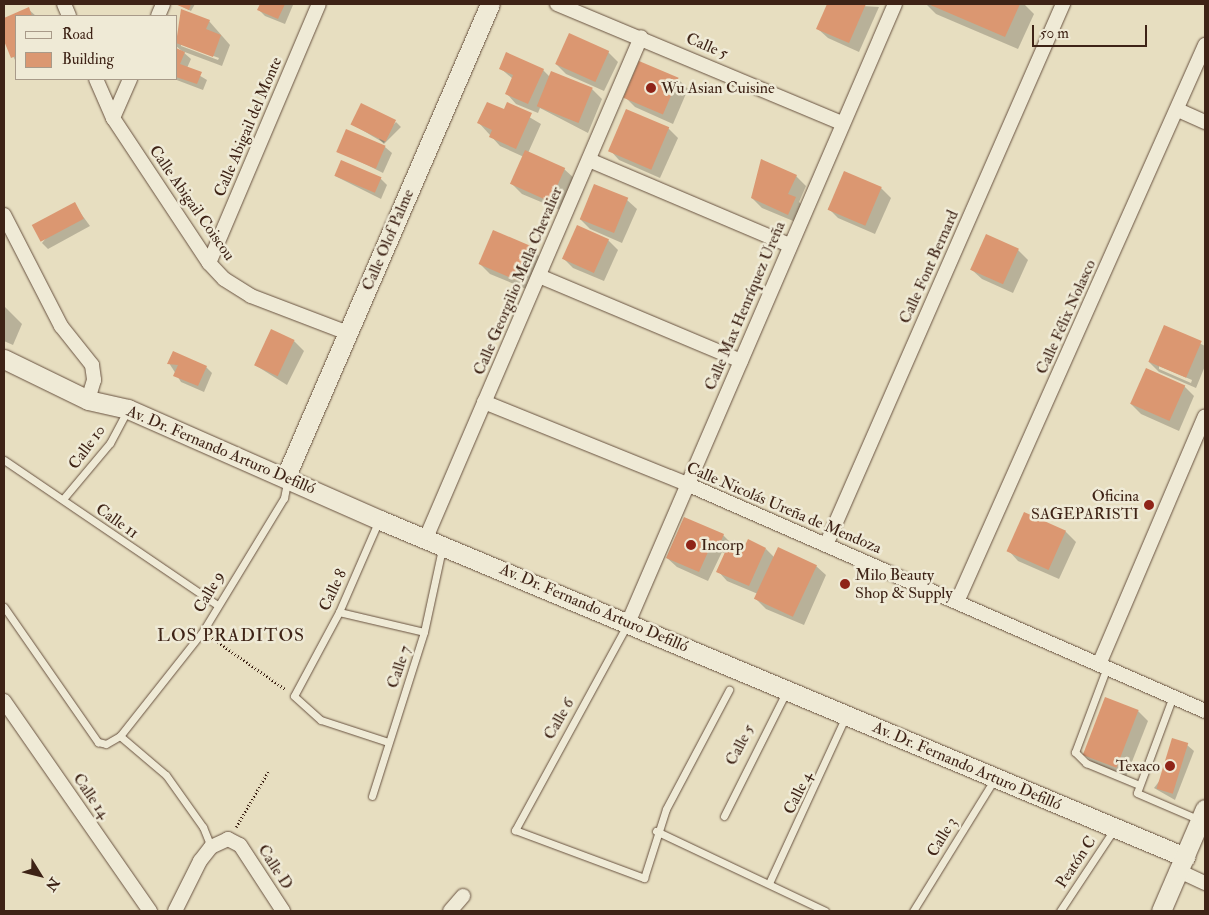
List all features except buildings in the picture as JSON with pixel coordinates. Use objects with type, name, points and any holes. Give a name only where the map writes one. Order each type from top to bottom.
[{"type":"street","name":"Calle Abigail del Monte","points":[[209,263],[319,4]]},
{"type":"street","name":"Calle Olof Palme","points":[[286,476],[490,4]]},
{"type":"street","name":"Calle 5","points":[[557,4],[641,37],[841,124]]},
{"type":"street","name":"Calle Max Henríquez Ureña","points":[[628,623],[689,485],[841,124],[895,4]]},
{"type":"street","name":"Calle Font Bernard","points":[[826,544],[1063,4]]},
{"type":"street","name":"Calle Georgilio Mella Chevalier","points":[[435,541],[484,402],[641,37]]},
{"type":"street","name":"Calle Félix Nolasco","points":[[957,602],[1178,110],[1205,45]]},
{"type":"street","name":"Calle Abigail Coiscou","points":[[96,80],[113,118],[209,263],[251,296],[348,333]]},
{"type":"street","points":[[113,118],[130,80]]},
{"type":"street","points":[[1178,110],[1205,122]]},
{"type":"street","points":[[589,160],[789,245]]},
{"type":"street","points":[[4,215],[61,326],[92,365],[94,380],[88,400]]},
{"type":"street","points":[[539,276],[740,361]]},
{"type":"street","name":"Av. Dr. Fernando Arturo Defilló","points":[[4,359],[88,400],[128,409],[286,476],[380,520],[435,541],[1115,828],[1182,864],[1205,883]]},
{"type":"street","name":"Calle Nicolás Ureña de Mendoza","points":[[484,402],[689,485],[1104,664],[1205,711]]},
{"type":"street","points":[[1104,664],[1205,416]]},
{"type":"street","name":"Calle 14","points":[[4,701],[150,911]]},
{"type":"street","points":[[1161,911],[1203,814]]},
{"type":"street","points":[[175,911],[211,847],[228,839]]},
{"type":"street","name":"Calle D","points":[[228,839],[240,845],[283,911]]},
{"type":"street","points":[[450,911],[462,896]]},
{"type":"lane","name":"Calle 10","points":[[63,499],[110,443],[128,409]]},
{"type":"lane","name":"Calle 11","points":[[4,460],[216,604]]},
{"type":"lane","name":"Calle 9","points":[[120,736],[203,631],[216,604],[284,498],[286,476]]},
{"type":"lane","name":"Calle 8","points":[[294,696],[339,612],[380,520]]},
{"type":"lane","name":"Calle 7","points":[[372,796],[424,632],[435,541]]},
{"type":"lane","points":[[4,607],[98,742],[106,744],[120,736],[166,775],[203,827],[211,847]]},
{"type":"lane","points":[[339,612],[424,632]]},
{"type":"lane","name":"Calle 6","points":[[628,623],[569,738],[514,829],[644,878],[656,831]]},
{"type":"lane","points":[[1104,664],[1075,752],[1086,763],[1137,784]]},
{"type":"lane","points":[[729,690],[656,831],[770,882],[825,911]]},
{"type":"lane","name":"Calle 5","points":[[724,816],[787,690]]},
{"type":"lane","points":[[294,696],[321,720],[388,742]]},
{"type":"lane","points":[[1173,696],[1137,784],[1137,793],[1145,800],[1203,814]]},
{"type":"lane","name":"Calle 4","points":[[770,882],[846,715]]},
{"type":"lane","name":"Calle 3","points":[[913,911],[996,777]]},
{"type":"lane","name":"Peatón C","points":[[1060,911],[1115,828]]},
{"type":"path","points":[[203,631],[294,696]]},
{"type":"path","points":[[228,839],[269,770]]},
{"type":"place","name":"Wu Asian Cuisine","points":[[651,88]]},
{"type":"place","name":"Oficina SAGEPARISTI","points":[[1149,505]]},
{"type":"place","name":"Incorp","points":[[691,545]]},
{"type":"place","name":"Milo Beauty Shop & Supply","points":[[845,584]]},
{"type":"place","name":"Texaco","points":[[1170,766]]},
{"type":"district","name":"LOS PRADITOS","points":[[231,636]]}]
